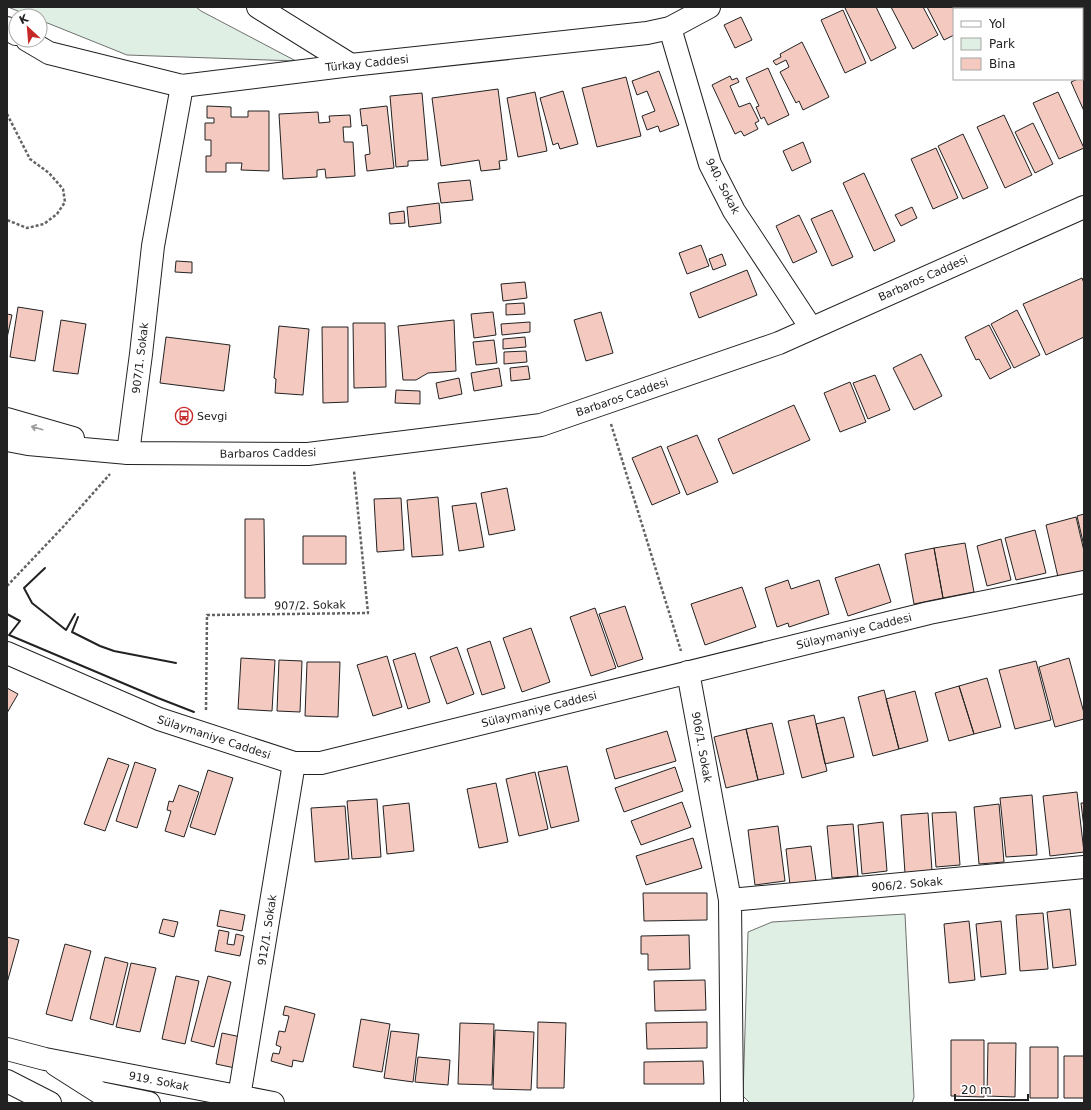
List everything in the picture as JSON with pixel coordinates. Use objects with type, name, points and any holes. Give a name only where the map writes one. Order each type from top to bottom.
[{"type":"street","points":[[258,7],[351,65]]},
{"type":"street","name":"Türkay Caddesi","points":[[41,48],[49,53],[182,86],[351,65],[647,33],[670,28],[697,10]]},
{"type":"street","name":"940. Sokak","points":[[670,28],[710,164],[734,211],[811,328]]},
{"type":"street","name":"907/1. Sokak","points":[[128,453],[153,246],[182,86]]},
{"type":"street","name":"Barbaros Caddesi","points":[[7,440],[28,444],[128,453],[308,454],[541,425],[779,343],[1084,206]]},
{"type":"street","name":"Barbaros Caddesi","points":[[7,419],[128,453]]},
{"type":"street","name":"Sülaymaniye Caddesi","points":[[7,652],[159,719],[294,763],[320,764],[929,613],[1084,582]]},
{"type":"street","name":"906/1. Sokak","points":[[688,672],[730,900],[732,1103]]},
{"type":"street","name":"912/1. Sokak","points":[[240,1096],[294,763]]},
{"type":"street","name":"906/2. Sokak","points":[[730,900],[1084,867]]},
{"type":"street","name":"919. Sokak","points":[[7,1049],[45,1059],[272,1103]]},
{"type":"street","name":"919. Sokak","points":[[45,1059],[95,1098],[150,1103]]},
{"type":"street","points":[[7,1081],[50,1103]]},
{"type":"path","points":[[7,114],[30,159],[49,173],[63,189],[65,202],[57,214],[44,224],[27,228],[7,220]]},
{"type":"path","points":[[604,403],[688,672]]},
{"type":"path","name":"907/2. Sokak","points":[[206,735],[207,615],[368,613],[352,449]]},
{"type":"path","points":[[7,586],[63,527],[128,453]]},
{"type":"green space","points":[[8,7],[196,7],[296,61],[127,55],[48,23],[48,8]]},
{"type":"green space","points":[[905,914],[914,1097],[912,1103],[750,1103],[743,1096],[748,932],[772,922]]},
{"type":"building","points":[[876,7],[896,48],[871,61],[845,8]]},
{"type":"building","points":[[891,7],[923,7],[938,35],[913,49]]},
{"type":"building","points":[[927,7],[957,7],[953,8],[953,36],[944,40]]},
{"type":"building","points":[[975,7],[1004,7],[1002,8]]},
{"type":"building","points":[[843,10],[866,63],[845,73],[821,20]]},
{"type":"building","points":[[741,17],[752,40],[735,48],[724,25]]},
{"type":"building","points":[[802,42],[829,97],[803,110],[799,101],[796,103],[780,72],[789,67],[786,60],[776,65],[773,61],[781,57],[780,54]]},
{"type":"building","points":[[768,68],[789,115],[768,125],[764,117],[761,119],[756,107],[759,106],[746,78]]},
{"type":"building","points":[[659,71],[679,125],[660,132],[658,126],[647,130],[642,116],[655,111],[647,91],[637,95],[632,81]]},
{"type":"building","points":[[730,76],[732,80],[737,78],[739,82],[730,86],[739,107],[750,103],[759,121],[755,123],[758,129],[744,136],[741,131],[735,134],[712,85]]},
{"type":"building","points":[[1083,76],[1084,111],[1071,82],[1076,80],[1083,80]]},
{"type":"building","points":[[626,77],[641,136],[597,147],[582,88]]},
{"type":"building","points":[[498,89],[507,160],[499,161],[500,169],[481,171],[479,160],[441,166],[432,98]]},
{"type":"building","points":[[563,91],[578,144],[560,149],[558,143],[553,145],[540,98]]},
{"type":"building","points":[[535,92],[547,151],[518,157],[507,98]]},
{"type":"building","points":[[1058,92],[1084,148],[1059,159],[1033,103]]},
{"type":"building","points":[[422,93],[428,160],[408,161],[408,166],[396,167],[390,96]]},
{"type":"building","points":[[207,106],[231,107],[231,117],[248,117],[248,111],[269,111],[269,171],[241,170],[242,163],[226,163],[226,172],[206,172],[206,156],[211,156],[211,140],[205,140],[205,123],[214,123],[214,118],[207,118]]},
{"type":"building","points":[[387,106],[394,168],[367,171],[365,155],[370,154],[367,125],[362,126],[360,109]]},
{"type":"building","points":[[318,112],[319,123],[330,122],[329,116],[350,115],[351,127],[343,127],[344,142],[353,142],[355,176],[326,178],[325,169],[317,170],[317,177],[283,179],[279,114]]},
{"type":"building","points":[[1004,115],[1032,175],[1005,188],[977,127]]},
{"type":"building","points":[[1033,123],[1053,164],[1035,173],[1015,132]]},
{"type":"building","points":[[963,134],[988,188],[963,199],[938,146]]},
{"type":"building","points":[[803,142],[811,162],[792,171],[783,151]]},
{"type":"building","points":[[936,148],[958,198],[933,209],[911,159]]},
{"type":"building","points":[[864,173],[895,241],[874,251],[843,183]]},
{"type":"building","points":[[470,180],[473,200],[441,203],[438,183]]},
{"type":"building","points":[[439,203],[441,223],[409,227],[407,207]]},
{"type":"building","points":[[912,207],[917,218],[901,226],[895,215]]},
{"type":"building","points":[[832,210],[853,257],[832,266],[811,219]]},
{"type":"building","points":[[404,211],[405,223],[390,224],[389,213]]},
{"type":"building","points":[[799,215],[817,252],[793,263],[776,226]]},
{"type":"building","points":[[701,245],[709,266],[687,274],[679,253]]},
{"type":"building","points":[[722,254],[726,265],[713,270],[709,259]]},
{"type":"building","points":[[176,261],[192,262],[192,273],[175,272]]},
{"type":"building","points":[[747,270],[757,295],[699,318],[690,293]]},
{"type":"building","points":[[1082,278],[1084,283],[1084,337],[1046,355],[1023,304]]},
{"type":"building","points":[[525,282],[527,298],[503,301],[501,284]]},
{"type":"building","points":[[524,303],[525,314],[506,315],[506,304]]},
{"type":"building","points":[[18,307],[43,311],[35,361],[10,357]]},
{"type":"building","points":[[1017,310],[1040,355],[1014,368],[991,324]]},
{"type":"building","points":[[493,312],[496,335],[474,338],[471,314]]},
{"type":"building","points":[[601,312],[613,353],[586,361],[574,320]]},
{"type":"building","points":[[7,314],[12,315],[7,338]]},
{"type":"building","points":[[61,320],[86,324],[78,374],[53,371]]},
{"type":"building","points":[[454,320],[456,371],[428,373],[416,380],[403,380],[398,326]]},
{"type":"building","points":[[530,322],[530,332],[502,335],[501,324]]},
{"type":"building","points":[[353,323],[385,323],[386,387],[354,388]]},
{"type":"building","points":[[989,325],[1011,368],[990,379],[979,359],[976,360],[965,337]]},
{"type":"building","points":[[279,326],[309,329],[303,395],[275,393],[276,379],[274,378]]},
{"type":"building","points":[[322,327],[348,327],[348,402],[323,403]]},
{"type":"building","points":[[166,337],[230,345],[224,391],[160,383]]},
{"type":"building","points":[[525,337],[526,347],[503,349],[503,339]]},
{"type":"building","points":[[494,340],[497,363],[476,365],[473,342]]},
{"type":"building","points":[[526,351],[527,362],[504,364],[504,352]]},
{"type":"building","points":[[921,354],[942,396],[914,410],[893,368]]},
{"type":"building","points":[[528,366],[530,379],[511,381],[510,368]]},
{"type":"building","points":[[499,368],[502,386],[474,391],[471,373]]},
{"type":"building","points":[[875,375],[890,410],[868,419],[853,383]]},
{"type":"building","points":[[459,378],[462,394],[439,399],[436,383]]},
{"type":"building","points":[[850,382],[866,422],[840,432],[824,393]]},
{"type":"building","points":[[396,390],[420,391],[420,404],[395,403]]},
{"type":"building","points":[[794,405],[810,440],[733,474],[718,439]]},
{"type":"building","points":[[697,435],[718,482],[687,495],[667,447]]},
{"type":"building","points":[[661,446],[680,493],[652,505],[632,458]]},
{"type":"building","points":[[507,488],[515,530],[489,535],[481,493]]},
{"type":"building","points":[[438,497],[443,555],[412,557],[407,500]]},
{"type":"building","points":[[401,498],[404,550],[377,552],[374,499]]},
{"type":"building","points":[[476,503],[484,547],[459,551],[452,506]]},
{"type":"building","points":[[1084,514],[1084,546],[1077,516]]},
{"type":"building","points":[[1076,517],[1084,551],[1084,571],[1058,577],[1046,525]]},
{"type":"building","points":[[245,519],[264,519],[265,598],[245,598]]},
{"type":"building","points":[[1035,530],[1046,573],[1016,580],[1005,538]]},
{"type":"building","points":[[303,536],[346,536],[346,564],[303,564]]},
{"type":"building","points":[[1001,539],[1011,580],[987,586],[977,546]]},
{"type":"building","points":[[965,543],[974,592],[943,598],[934,548]]},
{"type":"building","points":[[934,548],[943,598],[914,604],[905,554]]},
{"type":"building","points":[[879,564],[891,602],[848,616],[835,578]]},
{"type":"building","points":[[788,580],[791,589],[819,580],[829,614],[789,627],[788,623],[777,627],[765,588]]},
{"type":"building","points":[[742,587],[756,627],[705,645],[691,604]]},
{"type":"building","points":[[625,606],[643,659],[618,667],[599,614]]},
{"type":"building","points":[[595,608],[616,668],[591,676],[570,617]]},
{"type":"building","points":[[531,628],[550,682],[522,692],[503,638]]},
{"type":"building","points":[[490,641],[505,688],[482,695],[467,649]]},
{"type":"building","points":[[457,647],[474,694],[447,704],[430,657]]},
{"type":"building","points":[[415,653],[430,702],[408,709],[393,660]]},
{"type":"building","points":[[387,656],[402,707],[373,716],[357,665]]},
{"type":"building","points":[[241,658],[275,660],[272,711],[238,709]]},
{"type":"building","points":[[1069,658],[1084,713],[1084,719],[1055,727],[1039,667]]},
{"type":"building","points":[[279,660],[302,661],[300,712],[277,711]]},
{"type":"building","points":[[1036,661],[1051,720],[1015,729],[999,670]]},
{"type":"building","points":[[307,662],[340,662],[338,717],[305,716]]},
{"type":"building","points":[[987,678],[1001,727],[974,734],[959,686]]},
{"type":"building","points":[[959,686],[974,734],[949,741],[935,693]]},
{"type":"building","points":[[7,688],[18,694],[7,713]]},
{"type":"building","points":[[884,690],[899,749],[873,756],[858,697]]},
{"type":"building","points":[[915,691],[928,741],[899,749],[886,699]]},
{"type":"building","points":[[814,715],[827,771],[802,778],[788,721]]},
{"type":"building","points":[[844,717],[854,757],[825,764],[816,724]]},
{"type":"building","points":[[772,723],[784,774],[758,780],[746,729]]},
{"type":"building","points":[[746,729],[758,780],[726,788],[714,737]]},
{"type":"building","points":[[667,731],[676,761],[615,779],[606,749]]},
{"type":"building","points":[[108,758],[129,765],[105,831],[84,824]]},
{"type":"building","points":[[135,762],[156,769],[137,828],[116,821]]},
{"type":"building","points":[[567,766],[579,821],[551,828],[538,772]]},
{"type":"building","points":[[675,767],[683,791],[624,812],[615,788]]},
{"type":"building","points":[[208,770],[233,778],[215,835],[190,827]]},
{"type":"building","points":[[535,772],[548,829],[519,836],[506,779]]},
{"type":"building","points":[[496,783],[508,842],[479,848],[467,789]]},
{"type":"building","points":[[179,785],[199,792],[184,837],[165,831],[171,811],[167,810],[169,801],[173,802]]},
{"type":"building","points":[[1077,792],[1084,852],[1050,856],[1043,796]]},
{"type":"building","points":[[1032,795],[1037,855],[1006,857],[1000,798]]},
{"type":"building","points":[[377,799],[381,857],[352,859],[347,801]]},
{"type":"building","points":[[682,802],[691,827],[641,845],[631,821]]},
{"type":"building","points":[[409,803],[414,851],[387,854],[383,806]]},
{"type":"building","points":[[1081,803],[1084,803],[1084,828]]},
{"type":"building","points":[[999,804],[1004,862],[979,864],[974,807]]},
{"type":"building","points":[[345,806],[349,859],[315,862],[311,808]]},
{"type":"building","points":[[956,812],[960,865],[936,867],[932,813]]},
{"type":"building","points":[[928,813],[932,871],[905,873],[901,815]]},
{"type":"building","points":[[883,822],[887,871],[862,874],[858,825]]},
{"type":"building","points":[[853,824],[858,876],[832,878],[827,826]]},
{"type":"building","points":[[778,826],[785,881],[755,885],[748,830]]},
{"type":"building","points":[[693,838],[702,868],[646,885],[636,856]]},
{"type":"building","points":[[811,846],[816,881],[790,885],[786,849]]},
{"type":"building","points":[[643,893],[707,893],[707,920],[644,921]]},
{"type":"building","points":[[1070,909],[1076,965],[1053,968],[1047,912]]},
{"type":"building","points":[[220,910],[245,915],[242,931],[217,926]]},
{"type":"building","points":[[1043,913],[1048,969],[1020,971],[1016,915]]},
{"type":"building","points":[[163,919],[178,922],[174,937],[159,933]]},
{"type":"building","points":[[969,921],[975,980],[949,983],[944,924]]},
{"type":"building","points":[[1001,921],[1006,974],[981,977],[976,924]]},
{"type":"building","points":[[219,930],[229,932],[227,944],[234,945],[236,934],[244,936],[240,956],[215,951]]},
{"type":"building","points":[[689,935],[690,969],[648,970],[648,954],[641,954],[641,936]]},
{"type":"building","points":[[7,937],[19,940],[7,983]]},
{"type":"building","points":[[65,944],[91,951],[72,1021],[46,1014]]},
{"type":"building","points":[[105,957],[128,963],[113,1025],[90,1019]]},
{"type":"building","points":[[131,963],[156,968],[140,1032],[116,1027]]},
{"type":"building","points":[[176,976],[199,981],[185,1044],[162,1039]]},
{"type":"building","points":[[208,976],[231,982],[214,1047],[191,1041]]},
{"type":"building","points":[[705,980],[706,1010],[655,1011],[654,981]]},
{"type":"building","points":[[285,1006],[315,1014],[303,1062],[293,1060],[292,1067],[271,1061],[273,1053],[279,1054],[281,1047],[276,1045],[279,1031],[285,1032],[289,1016],[283,1015]]},
{"type":"building","points":[[361,1019],[390,1024],[382,1072],[353,1067]]},
{"type":"building","points":[[538,1022],[566,1023],[564,1088],[537,1088]]},
{"type":"building","points":[[707,1022],[707,1048],[647,1049],[646,1023]]},
{"type":"building","points":[[460,1023],[494,1024],[492,1085],[458,1084]]},
{"type":"building","points":[[495,1030],[534,1032],[531,1090],[493,1089]]},
{"type":"building","points":[[391,1031],[419,1034],[413,1082],[384,1078]]},
{"type":"building","points":[[222,1033],[241,1037],[235,1068],[216,1064]]},
{"type":"building","points":[[951,1040],[984,1040],[984,1097],[951,1096]]},
{"type":"building","points":[[988,1043],[1016,1043],[1015,1097],[987,1096]]},
{"type":"building","points":[[1030,1047],[1058,1047],[1058,1098],[1030,1098]]},
{"type":"building","points":[[1064,1056],[1084,1056],[1084,1098],[1064,1098]]},
{"type":"building","points":[[418,1057],[450,1060],[448,1085],[415,1082]]},
{"type":"building","points":[[703,1061],[704,1084],[644,1084],[644,1062]]},
{"type":"wall","points":[[45,568],[24,588],[32,603],[66,630],[75,614]]},
{"type":"wall","points":[[7,614],[20,621],[9,635],[194,712]]},
{"type":"wall","points":[[78,617],[72,632],[100,646],[114,651],[176,663]]},
{"type":"place","name":"Sevgi","points":[[184,416]]}]
